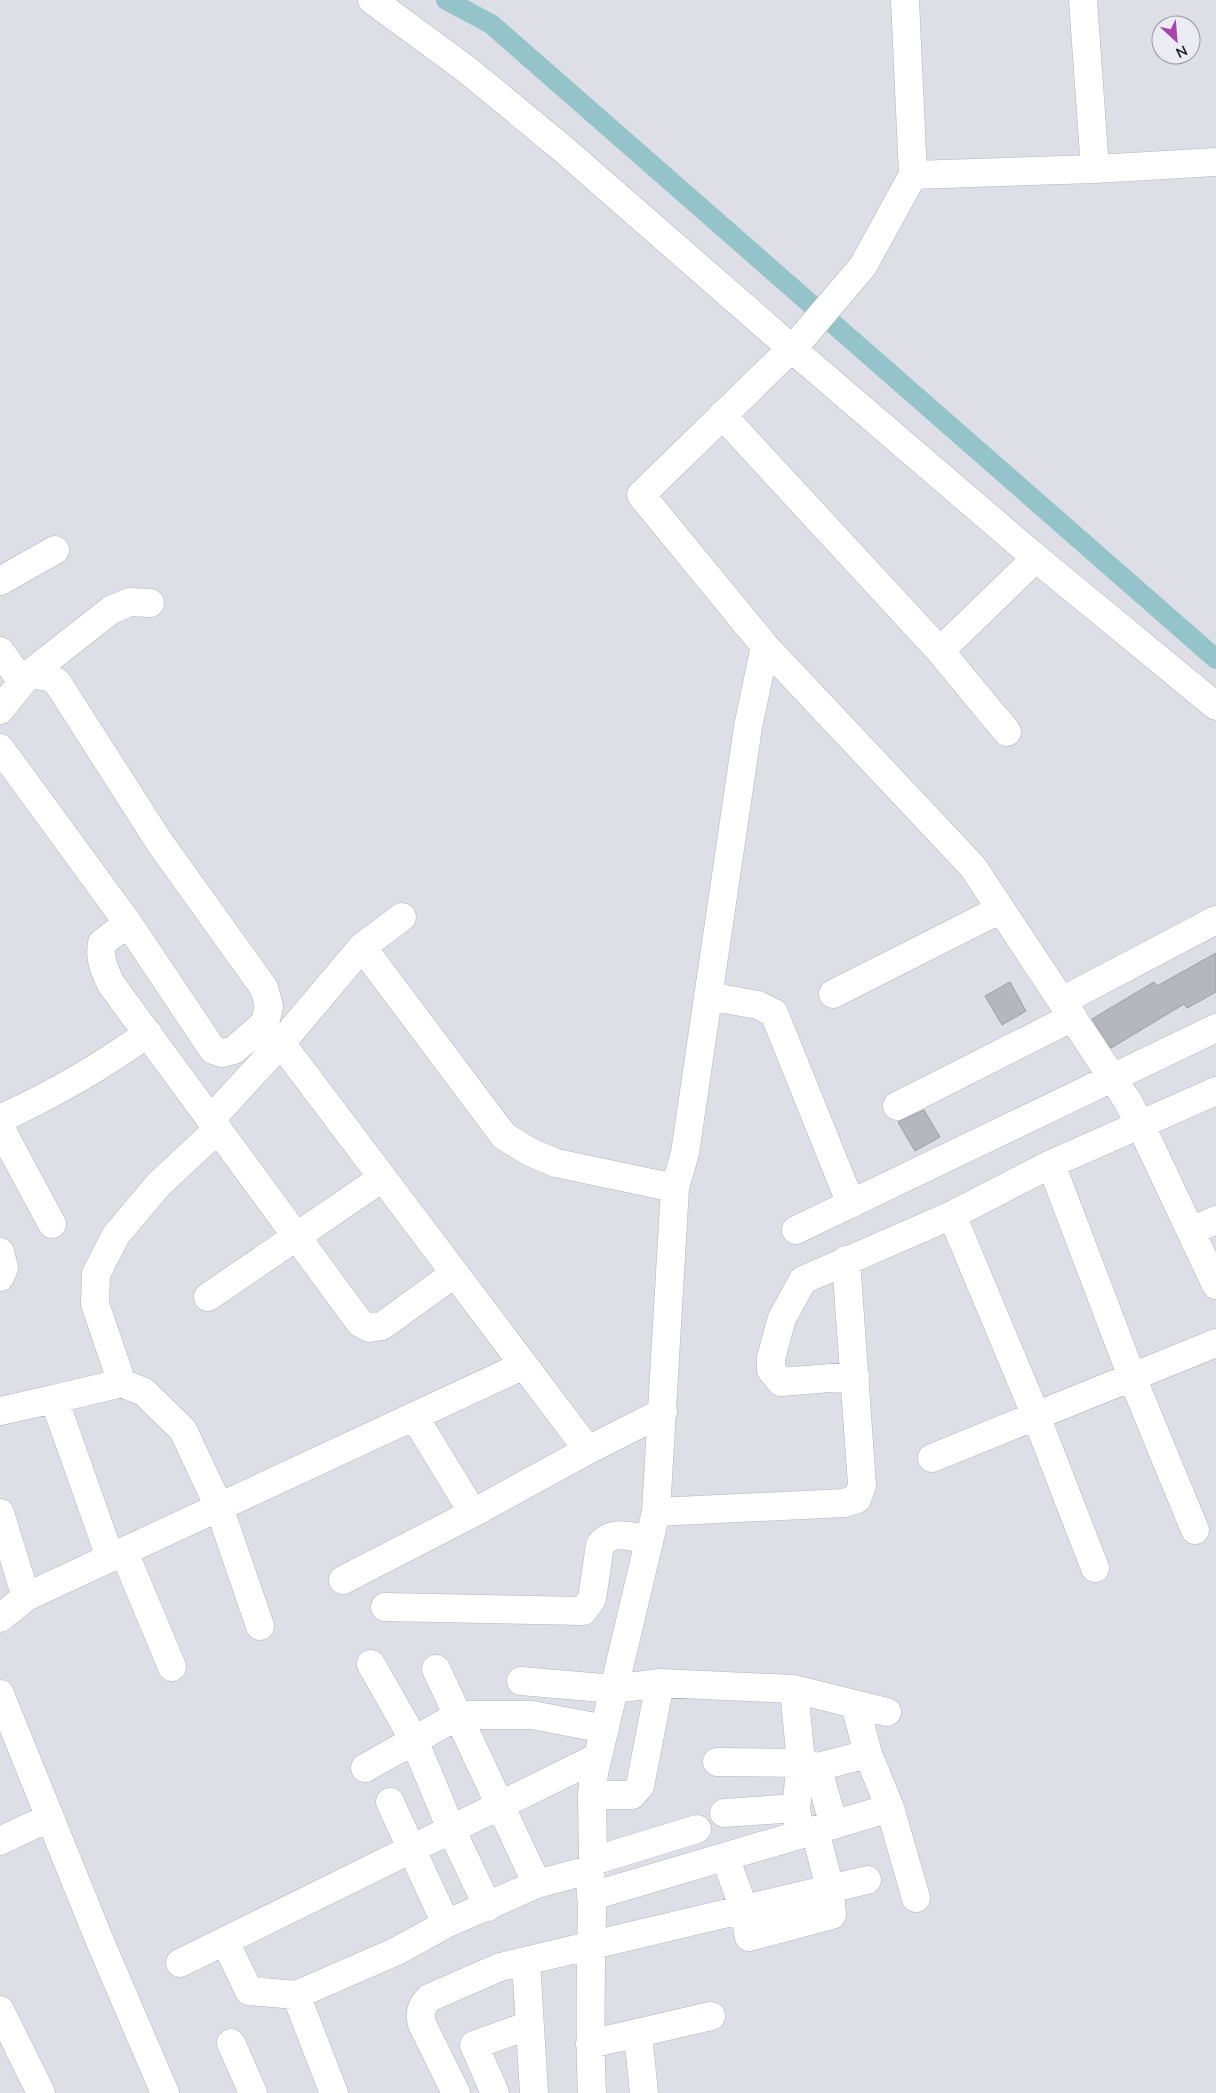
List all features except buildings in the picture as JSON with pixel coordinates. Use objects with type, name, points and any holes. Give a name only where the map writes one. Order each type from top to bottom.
[{"type":"street","points":[[372,0],[466,69],[562,148],[796,344],[1036,558],[1216,706]]},
{"type":"street","points":[[905,0],[913,175],[863,266],[824,313],[796,344],[641,495],[765,646],[972,867],[1114,1079],[1142,1126],[1216,1285]]},
{"type":"street","points":[[1083,0],[1095,169]]},
{"type":"street","points":[[913,175],[1095,169],[1216,162]]},
{"type":"street","points":[[722,415],[940,651],[1007,732]]},
{"type":"street","points":[[0,582],[55,550]]},
{"type":"street","points":[[940,651],[1036,558]]},
{"type":"street","points":[[0,710],[28,675],[111,610],[130,602],[150,603]]},
{"type":"street","points":[[592,2093],[590,2044],[592,1795],[598,1756],[656,1512],[675,1188],[685,1153],[748,727],[765,646]]},
{"type":"street","points":[[0,651],[15,672],[48,677],[57,682],[160,843],[264,988],[269,1006],[265,1023],[234,1050],[222,1052],[214,1050],[85,862],[0,748]]},
{"type":"street","points":[[833,994],[1001,909]]},
{"type":"street","points":[[122,1383],[95,1304],[96,1274],[116,1235],[159,1184],[214,1124],[362,947],[402,917]]},
{"type":"street","points":[[897,1106],[1067,1009],[1216,920]]},
{"type":"street","points":[[128,923],[102,943],[100,955],[102,966],[111,984],[360,1323],[369,1328],[382,1326],[454,1274]]},
{"type":"street","points":[[362,947],[504,1136],[530,1152],[556,1163],[675,1188]]},
{"type":"street","points":[[708,996],[758,1005],[774,1013],[851,1204]]},
{"type":"street","points":[[796,1230],[1114,1079],[1216,1028]]},
{"type":"street","points":[[0,1118],[65,1088],[148,1034]]},
{"type":"street","points":[[281,1043],[522,1366],[588,1450]]},
{"type":"street","points":[[855,1376],[781,1382],[771,1370],[771,1358],[782,1318],[803,1280],[952,1214],[1051,1164],[1142,1126],[1216,1091]]},
{"type":"street","points":[[0,1127],[52,1224]]},
{"type":"street","points":[[1051,1164],[1132,1377],[1195,1530]]},
{"type":"street","points":[[208,1296],[382,1178]]},
{"type":"street","points":[[952,1214],[1036,1416],[1095,1568]]},
{"type":"street","points":[[1191,1231],[1216,1220]]},
{"type":"street","points":[[0,1252],[4,1268],[0,1277]]},
{"type":"street","points":[[656,1512],[844,1503],[857,1499],[862,1485],[846,1260]]},
{"type":"street","points":[[932,1458],[1216,1343]]},
{"type":"street","points":[[0,1618],[26,1596],[522,1366]]},
{"type":"street","points":[[0,1411],[122,1383],[144,1392],[183,1430],[219,1507],[260,1626]]},
{"type":"street","points":[[54,1399],[117,1554],[172,1667]]},
{"type":"street","points":[[343,1580],[473,1514],[588,1450],[663,1412]]},
{"type":"street","points":[[414,1416],[473,1514]]},
{"type":"street","points":[[0,1513],[26,1596]]},
{"type":"street","points":[[385,1608],[583,1612],[592,1599],[600,1545],[605,1538],[613,1535],[650,1540]]},
{"type":"street","points":[[372,1664],[414,1740],[488,1908]]},
{"type":"street","points":[[436,1669],[537,1884]]},
{"type":"street","points":[[521,1681],[614,1690],[660,1683],[794,1689],[887,1712]]},
{"type":"street","points":[[592,1795],[632,1795],[640,1786],[660,1683]]},
{"type":"street","points":[[725,1857],[744,1909],[749,1938],[832,1915],[830,1888],[816,1830],[809,1765],[794,1689]]},
{"type":"street","points":[[0,1694],[165,2093]]},
{"type":"street","points":[[855,1704],[868,1754],[890,1808],[916,1898]]},
{"type":"street","points":[[365,1768],[459,1715],[532,1715],[605,1729]]},
{"type":"street","points":[[717,1762],[809,1765],[868,1754]]},
{"type":"street","points":[[180,1963],[598,1756]]},
{"type":"street","points":[[796,1808],[809,1765]]},
{"type":"street","points":[[390,1802],[446,1924]]},
{"type":"street","points":[[724,1813],[796,1808]]},
{"type":"street","points":[[796,1808],[816,1830]]},
{"type":"street","points":[[225,1941],[249,1991],[296,1995],[397,1951],[446,1924],[488,1908],[537,1884],[725,1857],[890,1808]]},
{"type":"street","points":[[0,1841],[50,1817]]},
{"type":"street","points":[[591,1876],[697,1829]]},
{"type":"street","points":[[830,1888],[868,1880]]},
{"type":"street","points":[[456,2093],[422,2024],[420,2015],[422,2005],[429,1998],[500,1967],[744,1909]]},
{"type":"street","points":[[526,1961],[534,2093]]},
{"type":"street","points":[[296,1995],[334,2093]]},
{"type":"street","points":[[0,2010],[42,2093]]},
{"type":"street","points":[[590,2044],[711,2016]]},
{"type":"street","points":[[495,2093],[474,2045],[530,2025]]},
{"type":"street","points":[[638,2034],[644,2093]]},
{"type":"street","points":[[231,2043],[253,2093]]},
{"type":"waterway","points":[[446,0],[491,24],[1216,659]]}]
